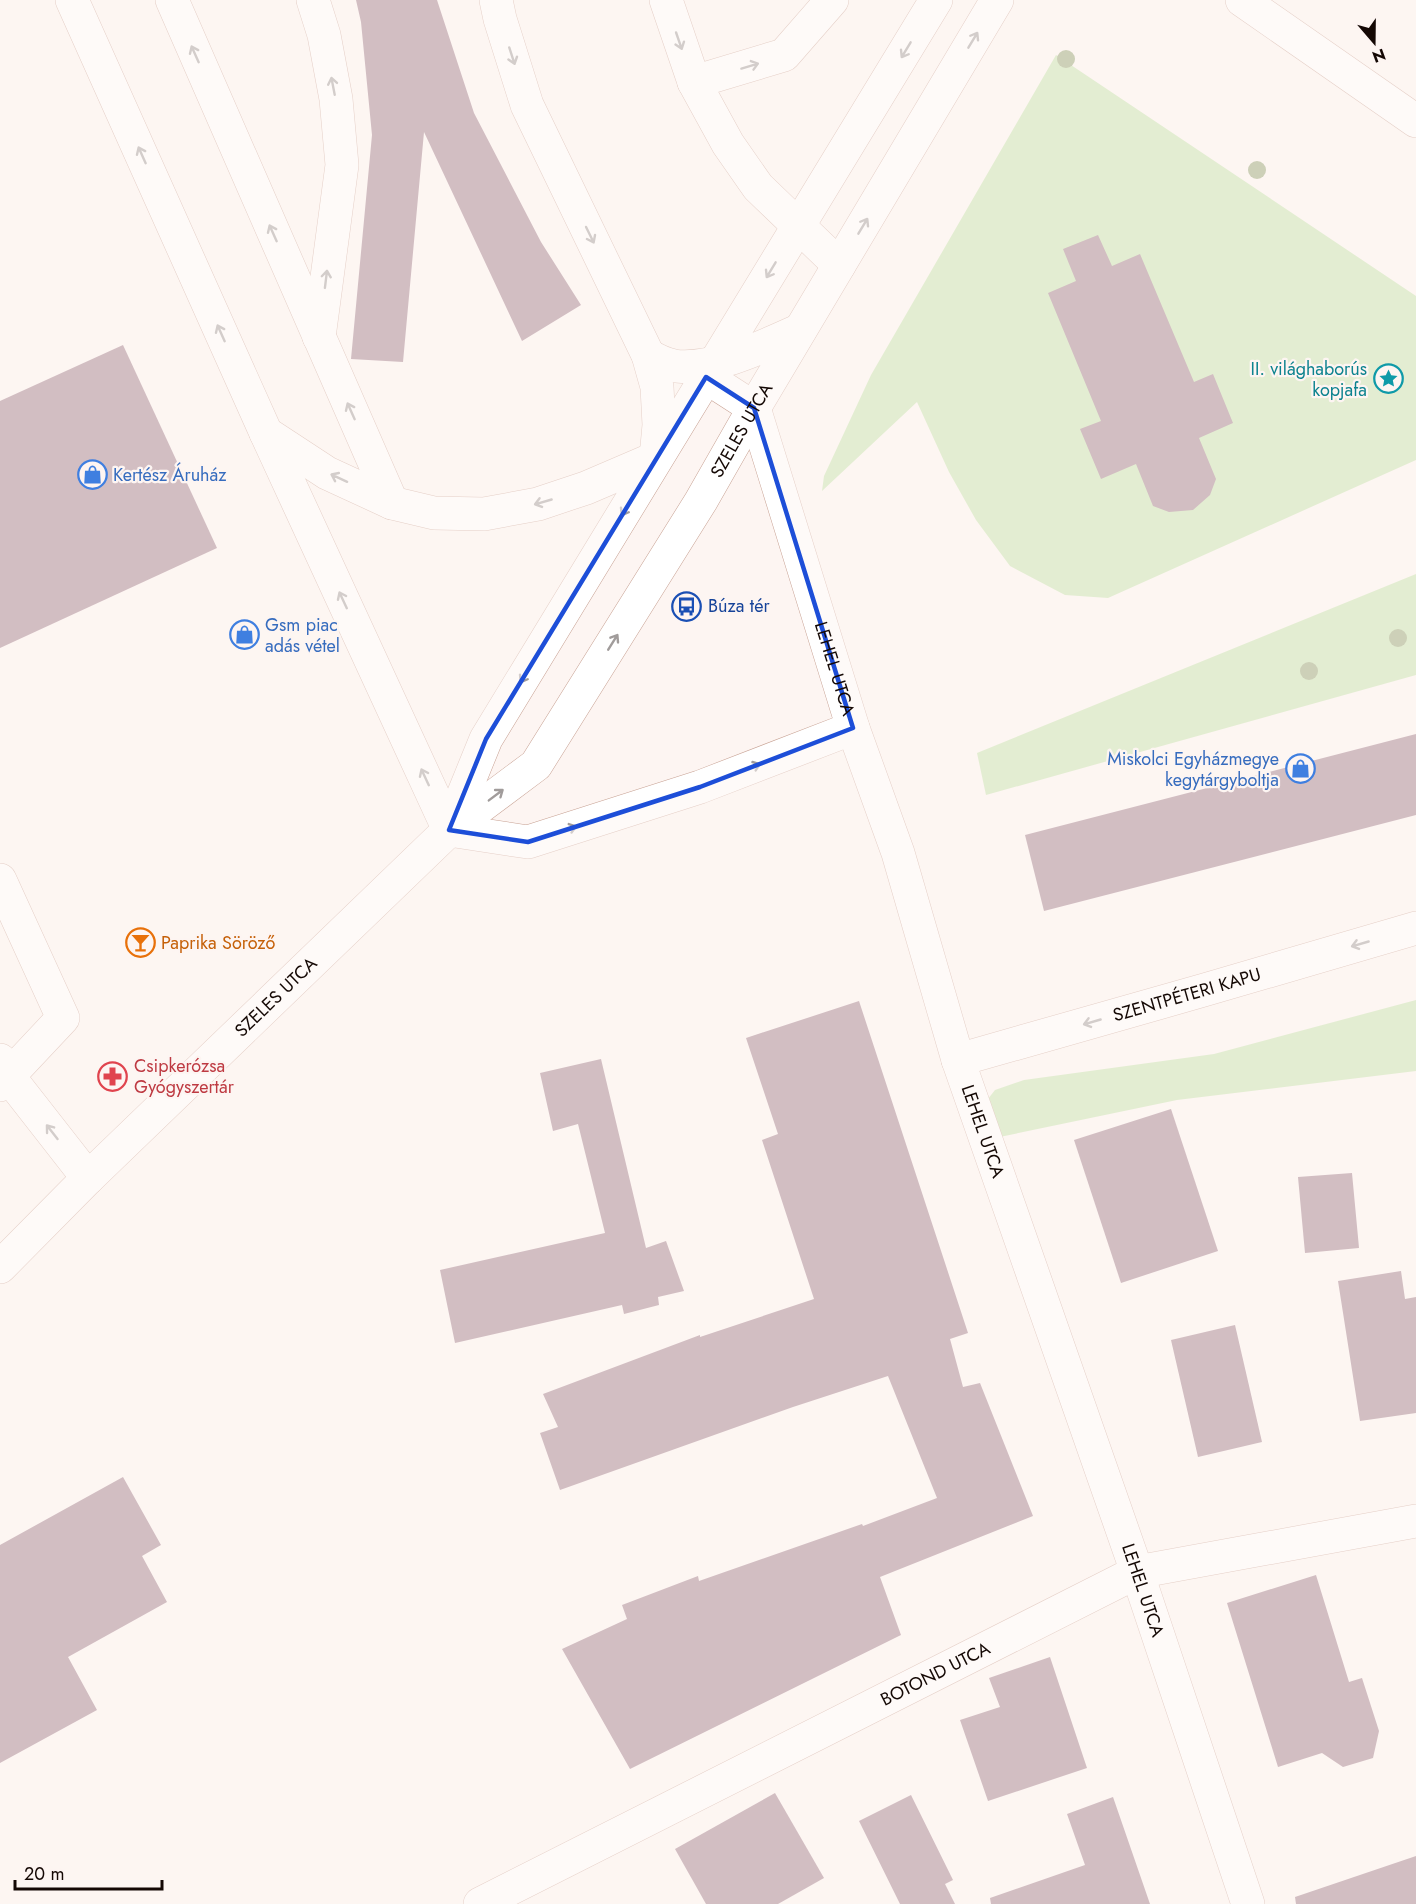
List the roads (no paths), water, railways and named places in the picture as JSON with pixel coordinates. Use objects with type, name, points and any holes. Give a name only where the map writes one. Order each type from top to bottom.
[{"type":"street","points":[[72,0],[266,433],[449,830],[528,842],[700,787],[854,728]]},
{"type":"street","points":[[172,0],[392,503]]},
{"type":"street","points":[[313,0],[324,35],[336,99],[342,165],[319,337]]},
{"type":"street","points":[[266,433],[327,473],[392,503],[434,513],[484,514],[538,504],[586,488],[656,458],[657,387],[648,355],[527,105],[496,0]]},
{"type":"street","points":[[666,0],[694,82],[728,144],[759,187],[839,265]]},
{"type":"street","points":[[694,82],[784,56],[832,0]]},
{"type":"street","name":"SZELES UTCA","points":[[449,830],[486,739],[936,0]]},
{"type":"street","name":"SZELES UTCA","points":[[0,1267],[88,1178],[449,830],[536,765],[701,501],[997,0]]},
{"type":"street","points":[[1242,0],[1416,121]]},
{"type":"street","points":[[648,355],[660,363],[710,369],[800,330]]},
{"type":"street","points":[[710,369],[754,408]]},
{"type":"street","name":"LEHEL UTCA","points":[[754,408],[854,728],[898,853],[958,1060],[1137,1572],[1248,1904]]},
{"type":"street","points":[[0,880],[63,1018],[3,1074],[88,1178]]},
{"type":"street","name":"SZENTPÉTERI KAPU","points":[[958,1060],[1416,928]]},
{"type":"street","name":"BOTOND UTCA","points":[[480,1904],[1137,1572],[1416,1521]]},
{"type":"place","name":"II. világhaborús kopjafa","points":[[1388,379]]},
{"type":"place","name":"Kertész Áruház","points":[[92,475]]},
{"type":"place","name":"Búza tér","points":[[687,606]]},
{"type":"place","name":"Gsm piac adás vétel","points":[[244,635]]},
{"type":"place","name":"Miskolci Egyházmegye kegytárgyboltja","points":[[1300,769]]},
{"type":"place","name":"Paprika Söröző","points":[[140,943]]},
{"type":"place","name":"Csipkerózsa Gyógyszertár","points":[[113,1076]]}]
